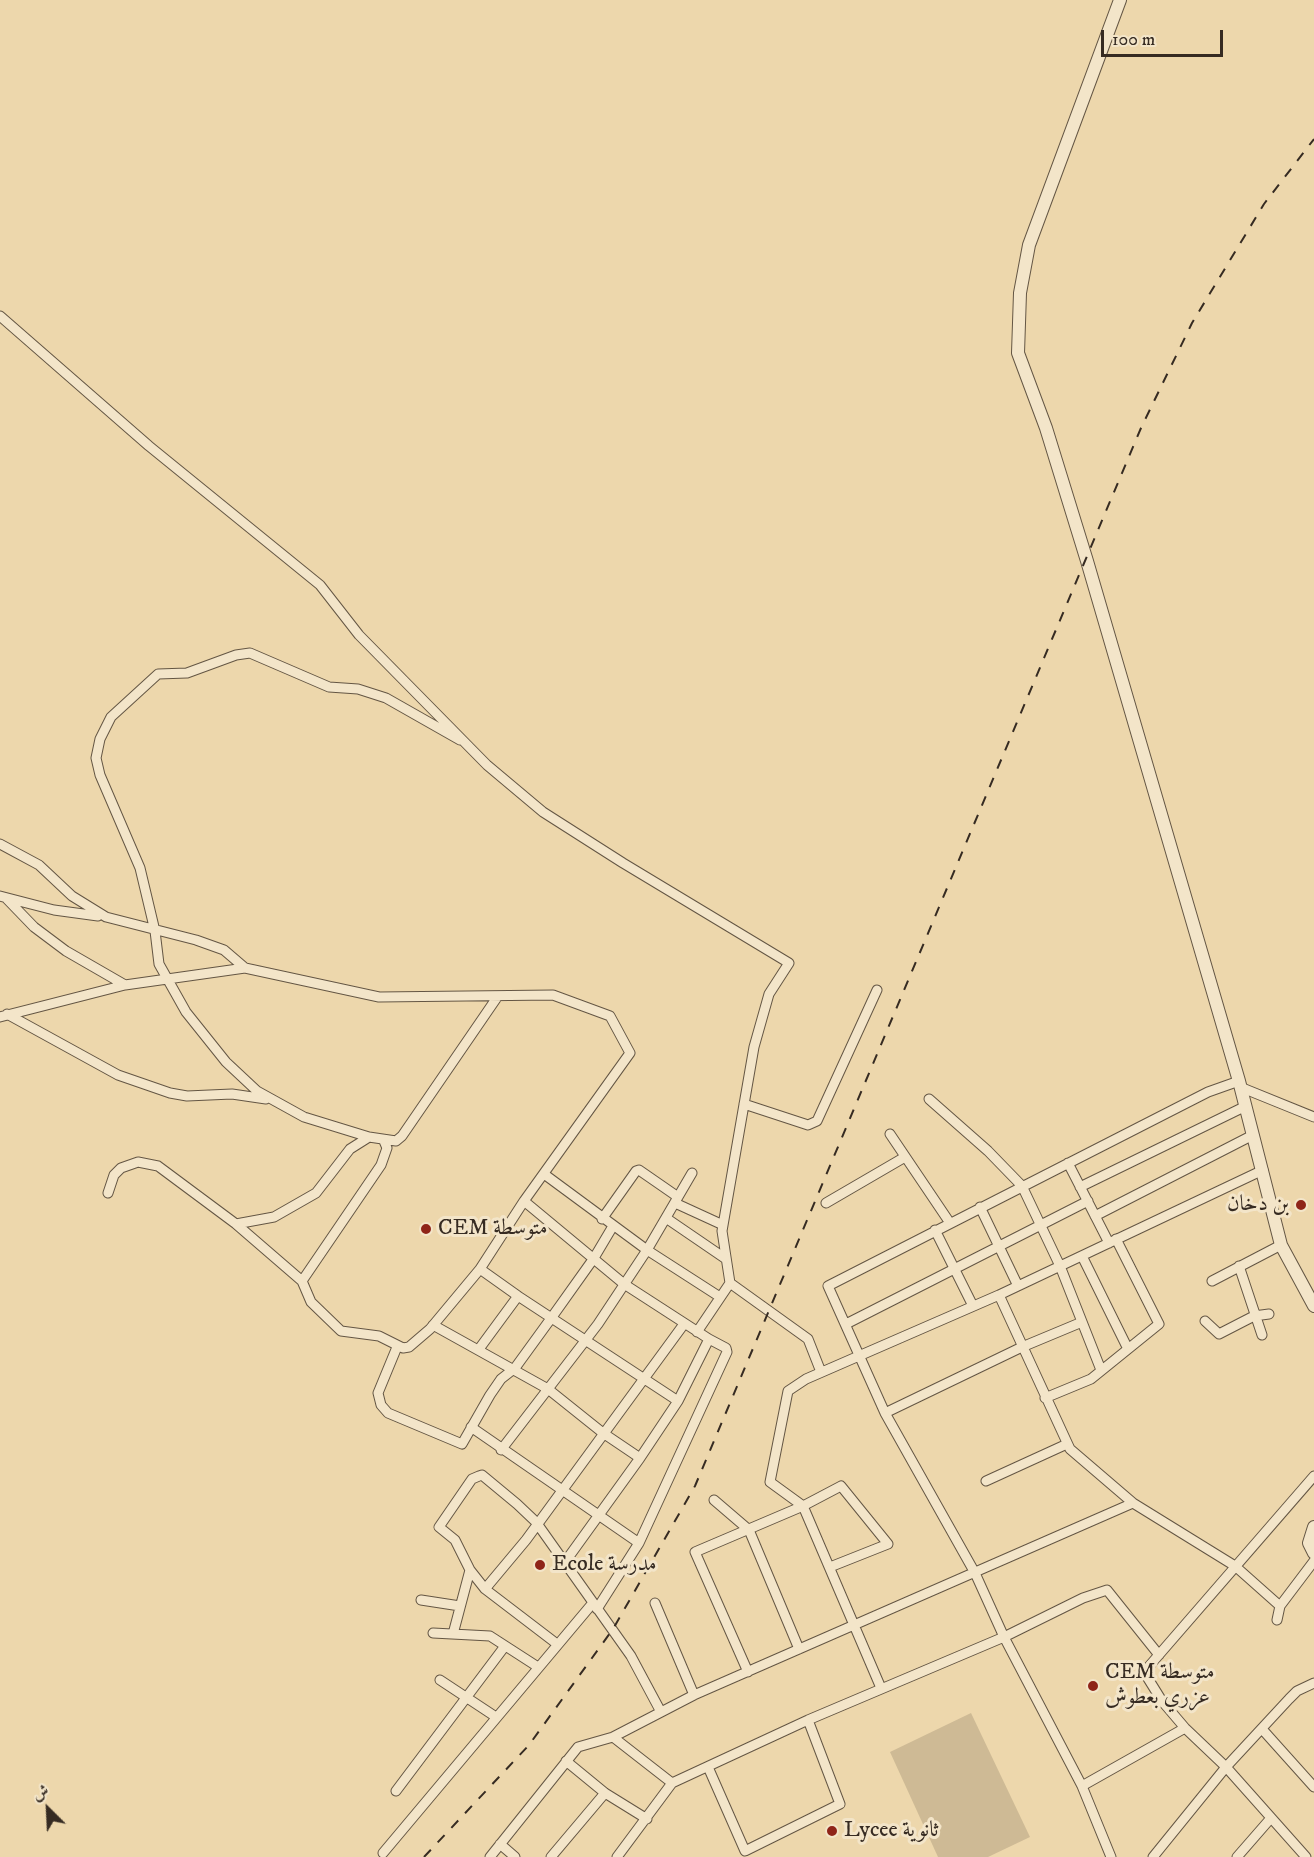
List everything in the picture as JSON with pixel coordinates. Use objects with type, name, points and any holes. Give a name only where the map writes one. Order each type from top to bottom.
[{"type":"street","points":[[1120,0],[1029,245],[1020,293],[1018,353],[1030,380],[1072,513],[1240,1084],[1281,1245],[1314,1306]]},
{"type":"street","points":[[0,316],[149,446],[320,585],[359,635],[464,741],[543,812],[789,963],[769,994],[754,1047],[723,1225],[730,1283],[808,1339],[821,1372]]},
{"type":"street","points":[[464,741],[450,736],[386,698],[358,689],[329,687],[250,653],[236,655],[187,673],[158,674],[150,679],[111,717],[100,739],[96,758],[100,775],[140,868],[155,931],[159,964],[166,978],[186,1012],[226,1062],[271,1100],[304,1117],[384,1141],[396,1141],[408,1130],[498,996]]},
{"type":"street","points":[[0,844],[39,865],[72,896],[106,917]]},
{"type":"street","points":[[3,897],[54,910],[106,917],[196,940],[224,950],[245,968]]},
{"type":"street","points":[[3,897],[34,927],[66,951],[124,985]]},
{"type":"street","points":[[3,1016],[124,985],[245,968],[379,997],[553,995],[610,1016],[630,1053],[524,1201],[480,1269],[433,1325],[410,1347],[397,1347],[379,1336],[342,1331],[311,1302],[302,1281],[236,1224],[167,1171],[150,1162],[138,1162],[121,1168],[114,1175],[108,1193]]},
{"type":"street","points":[[744,1104],[808,1125],[817,1121],[877,990]]},
{"type":"street","points":[[3,1016],[118,1075],[170,1093],[187,1096],[232,1094],[271,1100]]},
{"type":"street","points":[[1111,1857],[1082,1786],[1004,1637],[975,1573],[885,1413],[828,1286],[1208,1092],[1240,1084],[1314,1117]]},
{"type":"street","points":[[929,1099],[988,1150],[1022,1186],[1060,1266],[1101,1370]]},
{"type":"street","points":[[1080,1187],[1245,1106]]},
{"type":"street","points":[[890,1134],[950,1222]]},
{"type":"street","points":[[1095,1216],[1253,1135]]},
{"type":"street","points":[[236,1224],[274,1216],[316,1193],[350,1149],[369,1137]]},
{"type":"street","points":[[302,1281],[381,1165],[387,1148],[384,1141]]},
{"type":"street","points":[[826,1203],[905,1157]]},
{"type":"street","points":[[1045,1398],[1091,1379],[1159,1324],[1113,1241],[1095,1216],[1068,1162]]},
{"type":"street","points":[[602,1219],[633,1172],[639,1170],[676,1200],[723,1225]]},
{"type":"street","points":[[881,1688],[803,1506],[770,1482],[788,1391],[821,1372],[999,1295],[1263,1170]]},
{"type":"street","points":[[501,1450],[586,1340],[647,1250],[692,1173]]},
{"type":"street","points":[[544,1174],[602,1219],[720,1297]]},
{"type":"street","points":[[383,1853],[557,1644],[594,1606],[639,1544],[727,1352],[726,1348],[709,1340],[624,1284],[524,1201]]},
{"type":"street","points":[[846,1324],[1088,1201]]},
{"type":"street","points":[[980,1208],[1018,1286]]},
{"type":"street","points":[[666,1218],[726,1259]]},
{"type":"street","points":[[397,1347],[378,1393],[381,1406],[388,1413],[459,1444],[466,1441],[471,1427],[501,1379],[515,1368],[594,1258],[613,1226]]},
{"type":"street","points":[[935,1230],[974,1306]]},
{"type":"street","points":[[1212,1281],[1281,1245]]},
{"type":"street","points":[[1082,1256],[1128,1349]]},
{"type":"street","points":[[1239,1266],[1262,1335]]},
{"type":"street","points":[[480,1269],[678,1401]]},
{"type":"street","points":[[697,1332],[730,1283]]},
{"type":"street","points":[[999,1295],[1067,1444],[1078,1458],[1133,1503],[1235,1566],[1280,1606]]},
{"type":"street","points":[[479,1349],[518,1296]]},
{"type":"street","points":[[1204,1321],[1219,1334],[1254,1316],[1269,1314]]},
{"type":"street","points":[[885,1413],[1022,1347],[1082,1322]]},
{"type":"street","points":[[485,1589],[526,1540],[536,1522],[684,1324]]},
{"type":"street","points":[[433,1325],[499,1362],[515,1368],[548,1389],[603,1433],[640,1458]]},
{"type":"street","points":[[565,1562],[678,1401],[709,1340]]},
{"type":"street","points":[[471,1427],[639,1544]]},
{"type":"street","points":[[986,1481],[1067,1444]]},
{"type":"street","points":[[557,1644],[485,1589],[470,1570],[455,1540],[438,1524],[472,1479],[482,1475],[536,1522],[631,1656],[661,1712]]},
{"type":"street","points":[[1306,1857],[1226,1767],[1185,1728],[1162,1701],[1144,1672],[1314,1476]]},
{"type":"street","points":[[748,1672],[695,1552],[803,1506],[841,1485],[888,1544],[830,1566]]},
{"type":"street","points":[[714,1500],[749,1530],[799,1649]]},
{"type":"street","points":[[490,1857],[578,1747],[613,1737],[694,1695],[1133,1503]]},
{"type":"street","points":[[1314,1527],[1309,1543],[1314,1553]]},
{"type":"street","points":[[1277,1620],[1280,1606],[1314,1561]]},
{"type":"street","points":[[453,1634],[470,1570]]},
{"type":"street","points":[[617,1857],[647,1820],[672,1783],[808,1720],[1004,1637],[1107,1590],[1160,1654]]},
{"type":"street","points":[[421,1600],[460,1606]]},
{"type":"street","points":[[655,1603],[694,1695]]},
{"type":"street","points":[[433,1633],[483,1635],[538,1667]]},
{"type":"street","points":[[396,1791],[505,1646]]},
{"type":"street","points":[[440,1680],[496,1717]]},
{"type":"street","points":[[1153,1857],[1226,1767],[1298,1691],[1314,1683]]},
{"type":"street","points":[[708,1767],[745,1851],[840,1804],[808,1720]]},
{"type":"street","points":[[1082,1786],[1185,1728]]},
{"type":"street","points":[[1262,1729],[1314,1787]]},
{"type":"street","points":[[613,1737],[672,1783]]},
{"type":"street","points":[[566,1761],[605,1793],[647,1820]]},
{"type":"street","points":[[551,1857],[605,1793]]},
{"type":"street","points":[[1237,1857],[1271,1818]]},
{"type":"street","points":[[500,1844],[515,1857]]},
{"type":"shaded area","points":[[971,1713],[1030,1837],[988,1857],[938,1857],[890,1752]]},
{"type":"railway","points":[[424,1857],[529,1745],[613,1629],[695,1486],[1141,428],[1192,323],[1264,204],[1314,139]]},
{"type":"place","name":"بن دخان","points":[[1301,1205]]},
{"type":"place","name":"CEM متوسطة","points":[[426,1229]]},
{"type":"place","name":"Ecole مدرسة","points":[[540,1565]]},
{"type":"place","name":"CEM متوسطة عزري بعطوش","points":[[1093,1686]]},
{"type":"place","name":"Lycee ثانوية","points":[[832,1831]]}]
